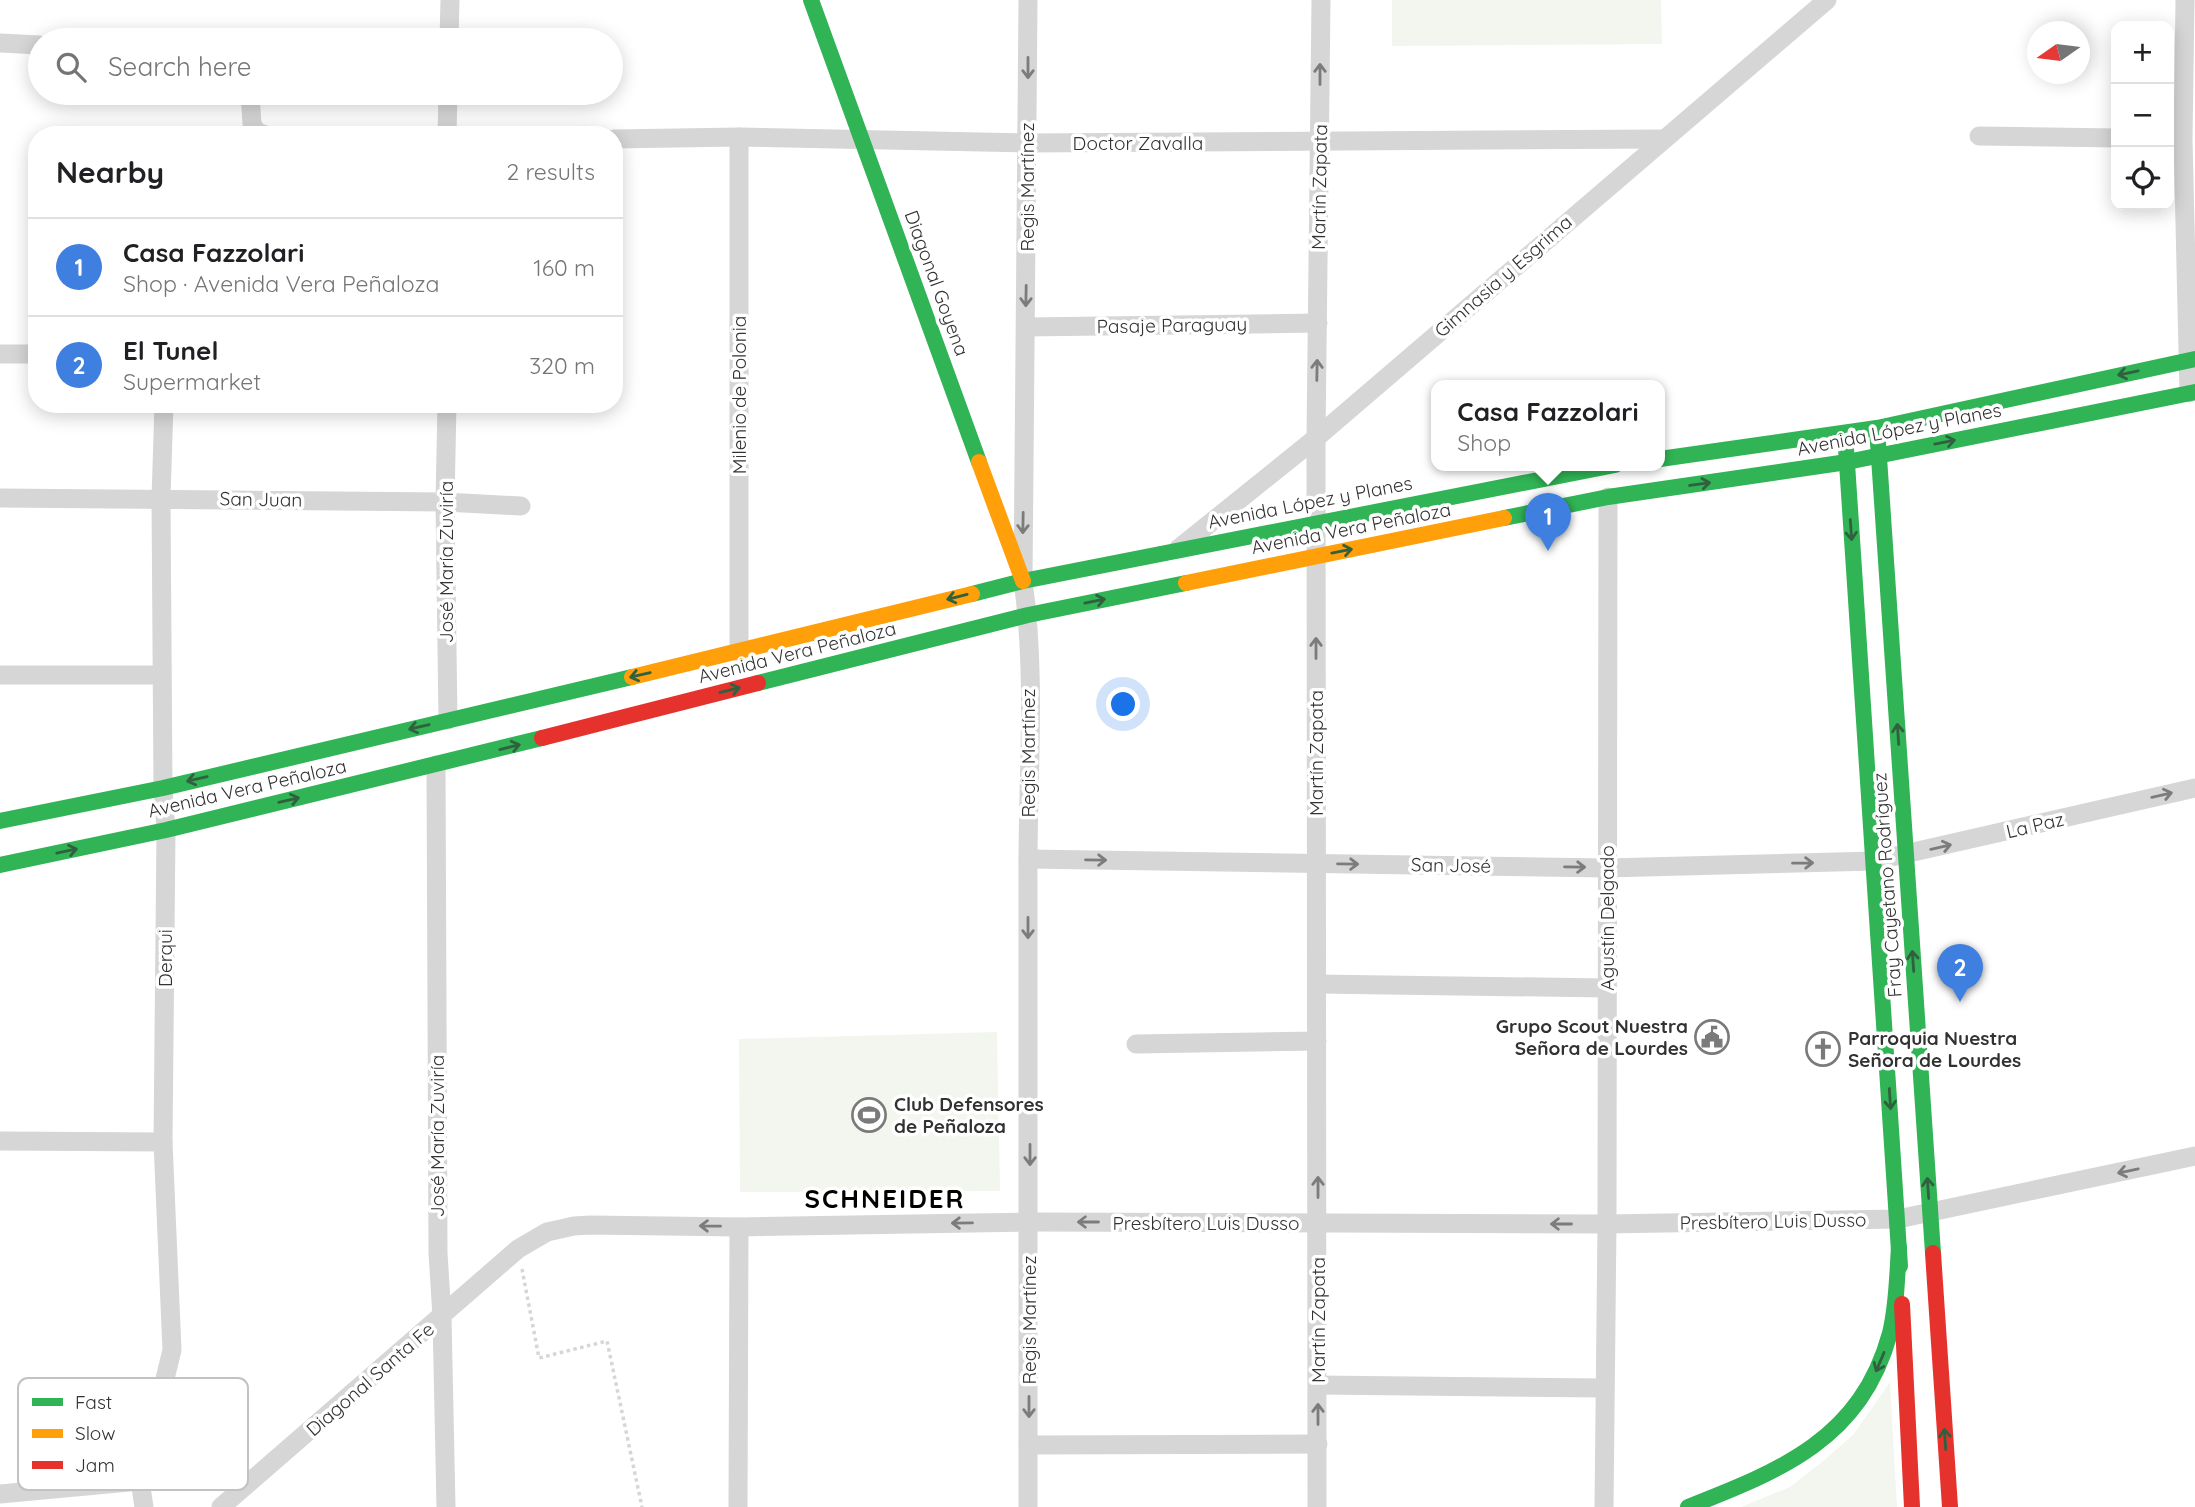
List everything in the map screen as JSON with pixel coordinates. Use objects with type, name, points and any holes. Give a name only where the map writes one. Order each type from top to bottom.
[{"type":"main road","name":"Diagonal Goyena","points":[[811,0],[1023,581]]},
{"type":"main road","name":"Avenida López y Planes","points":[[1665,458],[1877,428],[2191,360]]},
{"type":"main road","name":"Avenida López y Planes","points":[[1608,497],[1847,462],[2192,392]]},
{"type":"main road","name":"Fray Cayetano Rodríguez","points":[[1877,428],[1950,1507]]},
{"type":"main road","name":"Fray Cayetano Rodríguez","points":[[1845,433],[1898,1219],[1912,1507]]},
{"type":"main road","name":"Avenida López y Planes","points":[[1177,550],[1584,471]]},
{"type":"main road","name":"Avenida Vera Peñaloza","points":[[0,865],[166,830],[436,765],[1028,615],[1608,497]]},
{"type":"main road","name":"Avenida Vera Peñaloza","points":[[0,821],[163,788],[739,652],[1023,581],[1177,550]]},
{"type":"main road","points":[[1688,1507],[1769,1475],[1791,1463],[1846,1418],[1868,1387],[1885,1350],[1894,1309],[1899,1247]]},
{"type":"street","points":[[449,28],[450,0]]},
{"type":"street","name":"Regis Martínez","points":[[1028,0],[1023,581],[1028,615],[1030,751],[1028,1507]]},
{"type":"street","name":"Martín Zapata","points":[[1317,1507],[1316,438],[1321,0]]},
{"type":"street","name":"Gimnasia y Esgrima","points":[[1177,550],[1316,438],[1827,0]]},
{"type":"street","points":[[2185,0],[2182,138],[2192,392]]},
{"type":"street","points":[[0,43],[28,44]]},
{"type":"street","points":[[251,105],[253,126]]},
{"type":"street","points":[[447,126],[448,105]]},
{"type":"street","points":[[1979,136],[2111,138]]},
{"type":"street","name":"Milenio de Polonia","points":[[739,138],[739,652]]},
{"type":"street","name":"Doctor Zavalla","points":[[623,139],[1028,143],[1662,139]]},
{"type":"street","name":"Pasaje Paraguay","points":[[1026,327],[1318,323]]},
{"type":"street","points":[[0,355],[28,354]]},
{"type":"street","name":"Derqui","points":[[164,413],[162,675],[166,830],[163,1142],[172,1350],[165,1378]]},
{"type":"street","name":"José María Zuviría","points":[[447,413],[445,502],[448,720]]},
{"type":"street","name":"Agustín Delgado","points":[[1604,1507],[1608,497]]},
{"type":"street","name":"San Juan","points":[[0,498],[445,502],[522,506]]},
{"type":"street","points":[[0,675],[162,675]]},
{"type":"street","name":"José María Zuviría","points":[[436,765],[438,1253],[446,1507]]},
{"type":"street","name":"La Paz","points":[[1874,862],[2195,788]]},
{"type":"street","name":"San José","points":[[1028,859],[1607,867],[1874,862]]},
{"type":"street","points":[[1317,984],[1607,988]]},
{"type":"street","points":[[1136,1044],[1317,1041]]},
{"type":"street","points":[[0,1141],[163,1142]]},
{"type":"street","name":"Presbítero Luis Dusso","points":[[519,1249],[547,1233],[574,1226],[738,1227],[1030,1222],[1607,1224],[1898,1219],[2195,1156]]},
{"type":"street","points":[[738,1227],[738,1507]]},
{"type":"street","name":"Diagonal Santa Fe","points":[[248,1484],[519,1249]]},
{"type":"street","points":[[1318,1385],[1605,1388]]},
{"type":"street","points":[[1028,1445],[1318,1444]]},
{"type":"street","points":[[0,1494],[43,1490]]},
{"type":"street","name":"Diagonal Santa Fe","points":[[221,1507],[241,1490]]},
{"type":"path","points":[[519,1249],[539,1358],[607,1341],[642,1507]]},
{"type":"shaded area","points":[[1392,0],[1661,0],[1662,44],[1392,46]]},
{"type":"shaded area","name":"Club Defensores de Peñaloza","points":[[997,1032],[1000,1191],[740,1192],[739,1039]]},
{"type":"shaded area","points":[[1890,1382],[1897,1507],[1741,1507],[1790,1487],[1822,1462],[1853,1435]]},
{"type":"traffic: fast","points":[[811,0],[979,462]]},
{"type":"traffic: fast","points":[[1665,458],[1877,428],[2195,359]]},
{"type":"traffic: fast","points":[[1504,518],[1608,497],[1847,462],[2195,392]]},
{"type":"traffic: fast","points":[[1877,428],[1933,1253]]},
{"type":"traffic: fast","points":[[1845,433],[1900,1266]]},
{"type":"traffic: fast","points":[[972,594],[1023,581],[1584,471]]},
{"type":"traffic: fast","points":[[758,683],[1028,615],[1186,583]]},
{"type":"traffic: fast","points":[[0,821],[163,788],[632,677]]},
{"type":"traffic: fast","points":[[0,865],[166,830],[542,738]]},
{"type":"traffic: fast","points":[[1688,1507],[1786,1464],[1838,1425],[1859,1400],[1877,1369],[1890,1333],[1899,1247]]},
{"type":"traffic: slow","points":[[979,462],[1023,581]]},
{"type":"traffic: slow","points":[[1186,583],[1504,518]]},
{"type":"traffic: slow","points":[[632,677],[972,594]]},
{"type":"traffic: jam","points":[[542,738],[758,683]]},
{"type":"traffic: jam","points":[[1933,1253],[1950,1507]]},
{"type":"traffic: jam","points":[[1902,1304],[1912,1507]]},
{"type":"place","name":"Casa Fazzolari","points":[[1548,551]]},
{"type":"place","name":"El Tunel","points":[[1960,1002]]},
{"type":"place","name":"Grupo Scout Nuestra Señora de Lourdes","points":[[1712,1037]]},
{"type":"place","name":"Parroquia Nuestra Señora de Lourdes","points":[[1823,1049]]},
{"type":"place","name":"Club Defensores de Peñaloza","points":[[869,1115]]},
{"type":"district","name":"SCHNEIDER","points":[[885,1199]]}]
